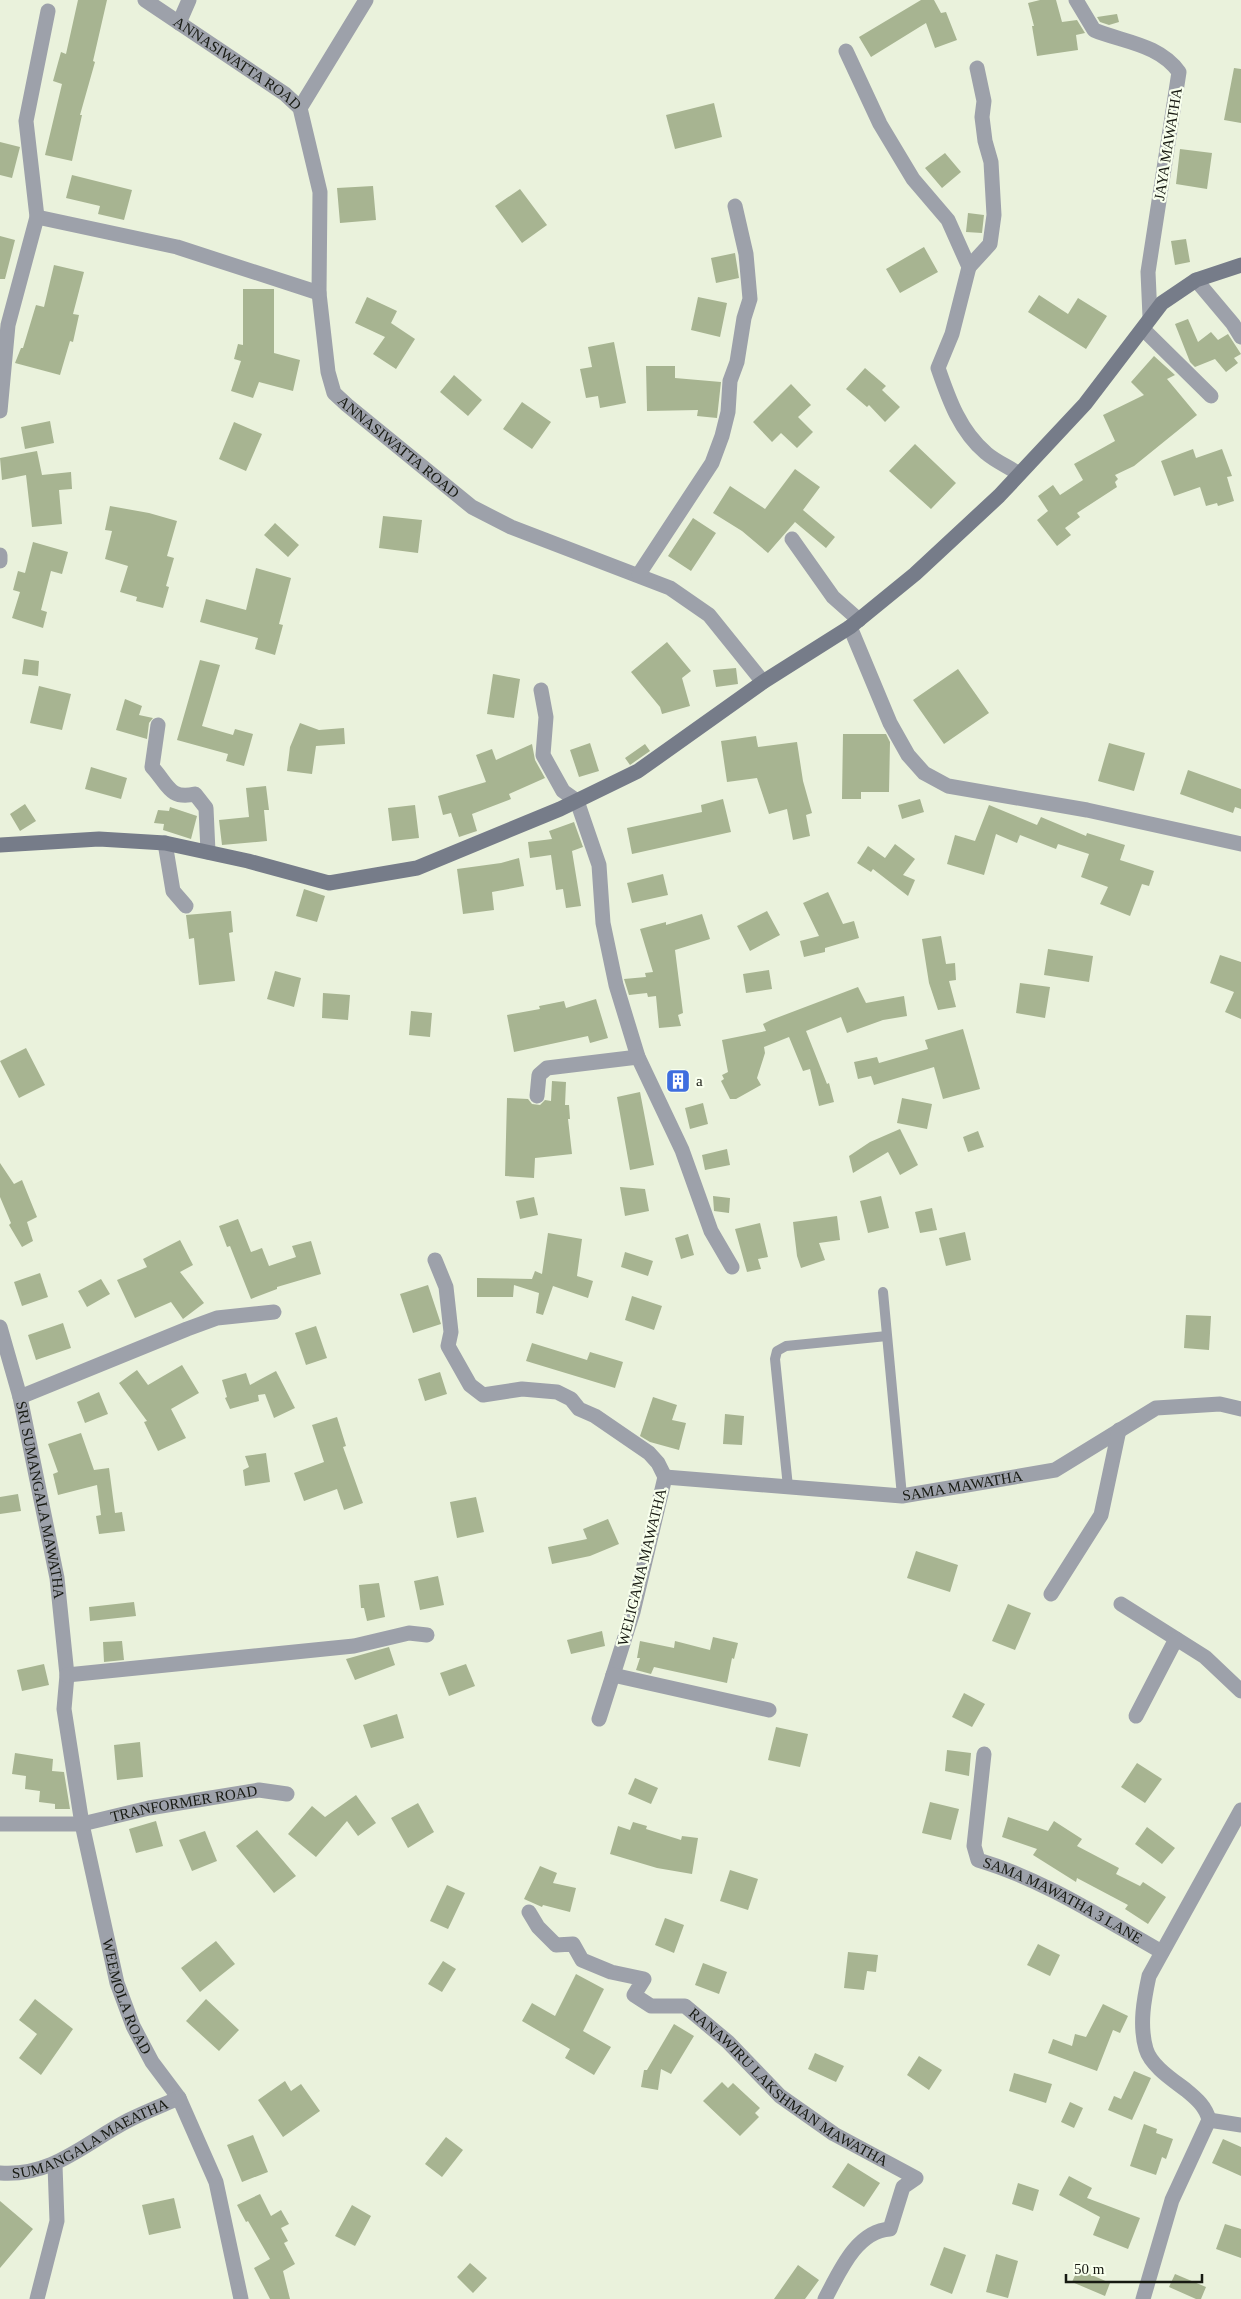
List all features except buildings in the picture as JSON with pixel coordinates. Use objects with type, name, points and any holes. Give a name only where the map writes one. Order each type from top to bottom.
[{"type":"street","name":"ANNASIWATTA ROAD","points":[[145,0],[284,94],[300,108],[320,192],[319,293],[328,372],[334,393],[472,507],[511,527],[639,574],[670,588],[709,615],[763,682]]},
{"type":"street","points":[[179,23],[189,0]]},
{"type":"street","points":[[300,108],[366,0]]},
{"type":"street","name":"JAYA MAWATHA","points":[[1076,0],[1094,30],[1138,43],[1171,61],[1179,72],[1148,272],[1146,323]]},
{"type":"street","points":[[0,411],[8,325],[37,217],[26,121],[48,11]]},
{"type":"street","points":[[846,51],[880,124],[913,179],[948,220],[969,267]]},
{"type":"street","points":[[977,68],[984,102],[982,117],[984,133],[991,162],[994,215],[990,244],[969,267],[962,303],[938,368],[960,424],[973,442],[988,455],[1019,474]]},
{"type":"street","points":[[639,574],[712,463],[722,436],[728,412],[730,381],[750,299],[746,254],[735,206]]},
{"type":"street","points":[[37,217],[177,247],[319,293]]},
{"type":"street","points":[[0,845],[100,839],[166,843],[329,883],[417,868],[577,801],[638,771],[763,682],[855,623],[915,574],[1019,474],[1085,404],[1162,303],[1196,280],[1241,265]]},
{"type":"street","points":[[1196,280],[1233,324],[1241,337]]},
{"type":"street","points":[[1146,323],[1211,396]]},
{"type":"street","points":[[792,539],[833,597],[855,623],[890,722],[908,755],[924,773],[948,786],[1087,810],[1241,844]]},
{"type":"street","points":[[0,555],[0,561]]},
{"type":"street","points":[[541,690],[546,717],[543,755],[563,791],[577,801],[599,865],[603,923],[616,985],[638,1057],[682,1150],[711,1231],[732,1267]]},
{"type":"street","points":[[158,725],[152,767],[172,792],[184,797],[195,794],[206,808],[208,852]]},
{"type":"street","points":[[166,843],[173,891],[186,906]]},
{"type":"street","points":[[537,1096],[539,1075],[547,1068],[638,1057]]},
{"type":"street","name":"WELIGAMA MAWATHA","points":[[435,1260],[446,1287],[451,1332],[448,1346],[470,1385],[483,1395],[522,1389],[557,1392],[571,1399],[579,1409],[595,1416],[650,1453],[665,1477],[632,1612],[599,1719]]},
{"type":"street","points":[[20,1397],[217,1318],[274,1312]]},
{"type":"street","name":"SRI SUMANGALA MAWATHA","points":[[0,1327],[20,1397],[57,1578],[67,1676]]},
{"type":"street","name":"SAMA MAWATHA","points":[[665,1477],[902,1496],[1055,1470],[1156,1408],[1220,1404],[1241,1409]]},
{"type":"street","points":[[1051,1594],[1101,1515],[1119,1430]]},
{"type":"street","points":[[1121,1604],[1205,1657],[1241,1691]]},
{"type":"street","points":[[67,1676],[354,1646],[409,1633],[427,1635]]},
{"type":"street","points":[[1136,1716],[1176,1639]]},
{"type":"street","points":[[613,1675],[769,1710]]},
{"type":"street","name":"WEEMOLA ROAD","points":[[67,1676],[64,1709],[82,1824],[117,1983],[133,2026],[152,2062],[179,2098],[216,2182],[241,2299]]},
{"type":"street","name":"SAMA MAWATHA 3 LANE","points":[[984,1754],[974,1846],[978,1860],[1012,1870],[1031,1879],[1079,1904],[1162,1952]]},
{"type":"street","name":"TRANFORMER ROAD","points":[[0,1824],[82,1824],[149,1808],[259,1790],[287,1794]]},
{"type":"street","points":[[1143,2299],[1172,2200],[1209,2120],[1207,2111],[1196,2098],[1172,2079],[1146,2050],[1142,2005],[1149,1976],[1241,1810]]},
{"type":"street","name":"RANAWIRU LAKSHMAN MAWATHA","points":[[529,1912],[538,1927],[556,1945],[573,1944],[582,1960],[611,1972],[644,1978],[634,1995],[651,2006],[685,2006],[728,2042],[780,2096],[834,2134],[916,2178],[903,2187],[890,2229],[880,2230],[864,2238],[839,2274],[825,2299]]},
{"type":"street","name":"SUMANGALA MAEATHA","points":[[0,2173],[13,2174],[55,2165],[130,2120],[179,2098]]},
{"type":"street","points":[[1209,2120],[1241,2125]]},
{"type":"street","points":[[37,2299],[57,2221],[55,2165]]},
{"type":"lane","points":[[883,1292],[902,1496]]},
{"type":"lane","points":[[788,1487],[775,1359],[777,1351],[786,1346],[887,1336]]},
{"type":"place","name":"a","points":[[678,1081]]}]
